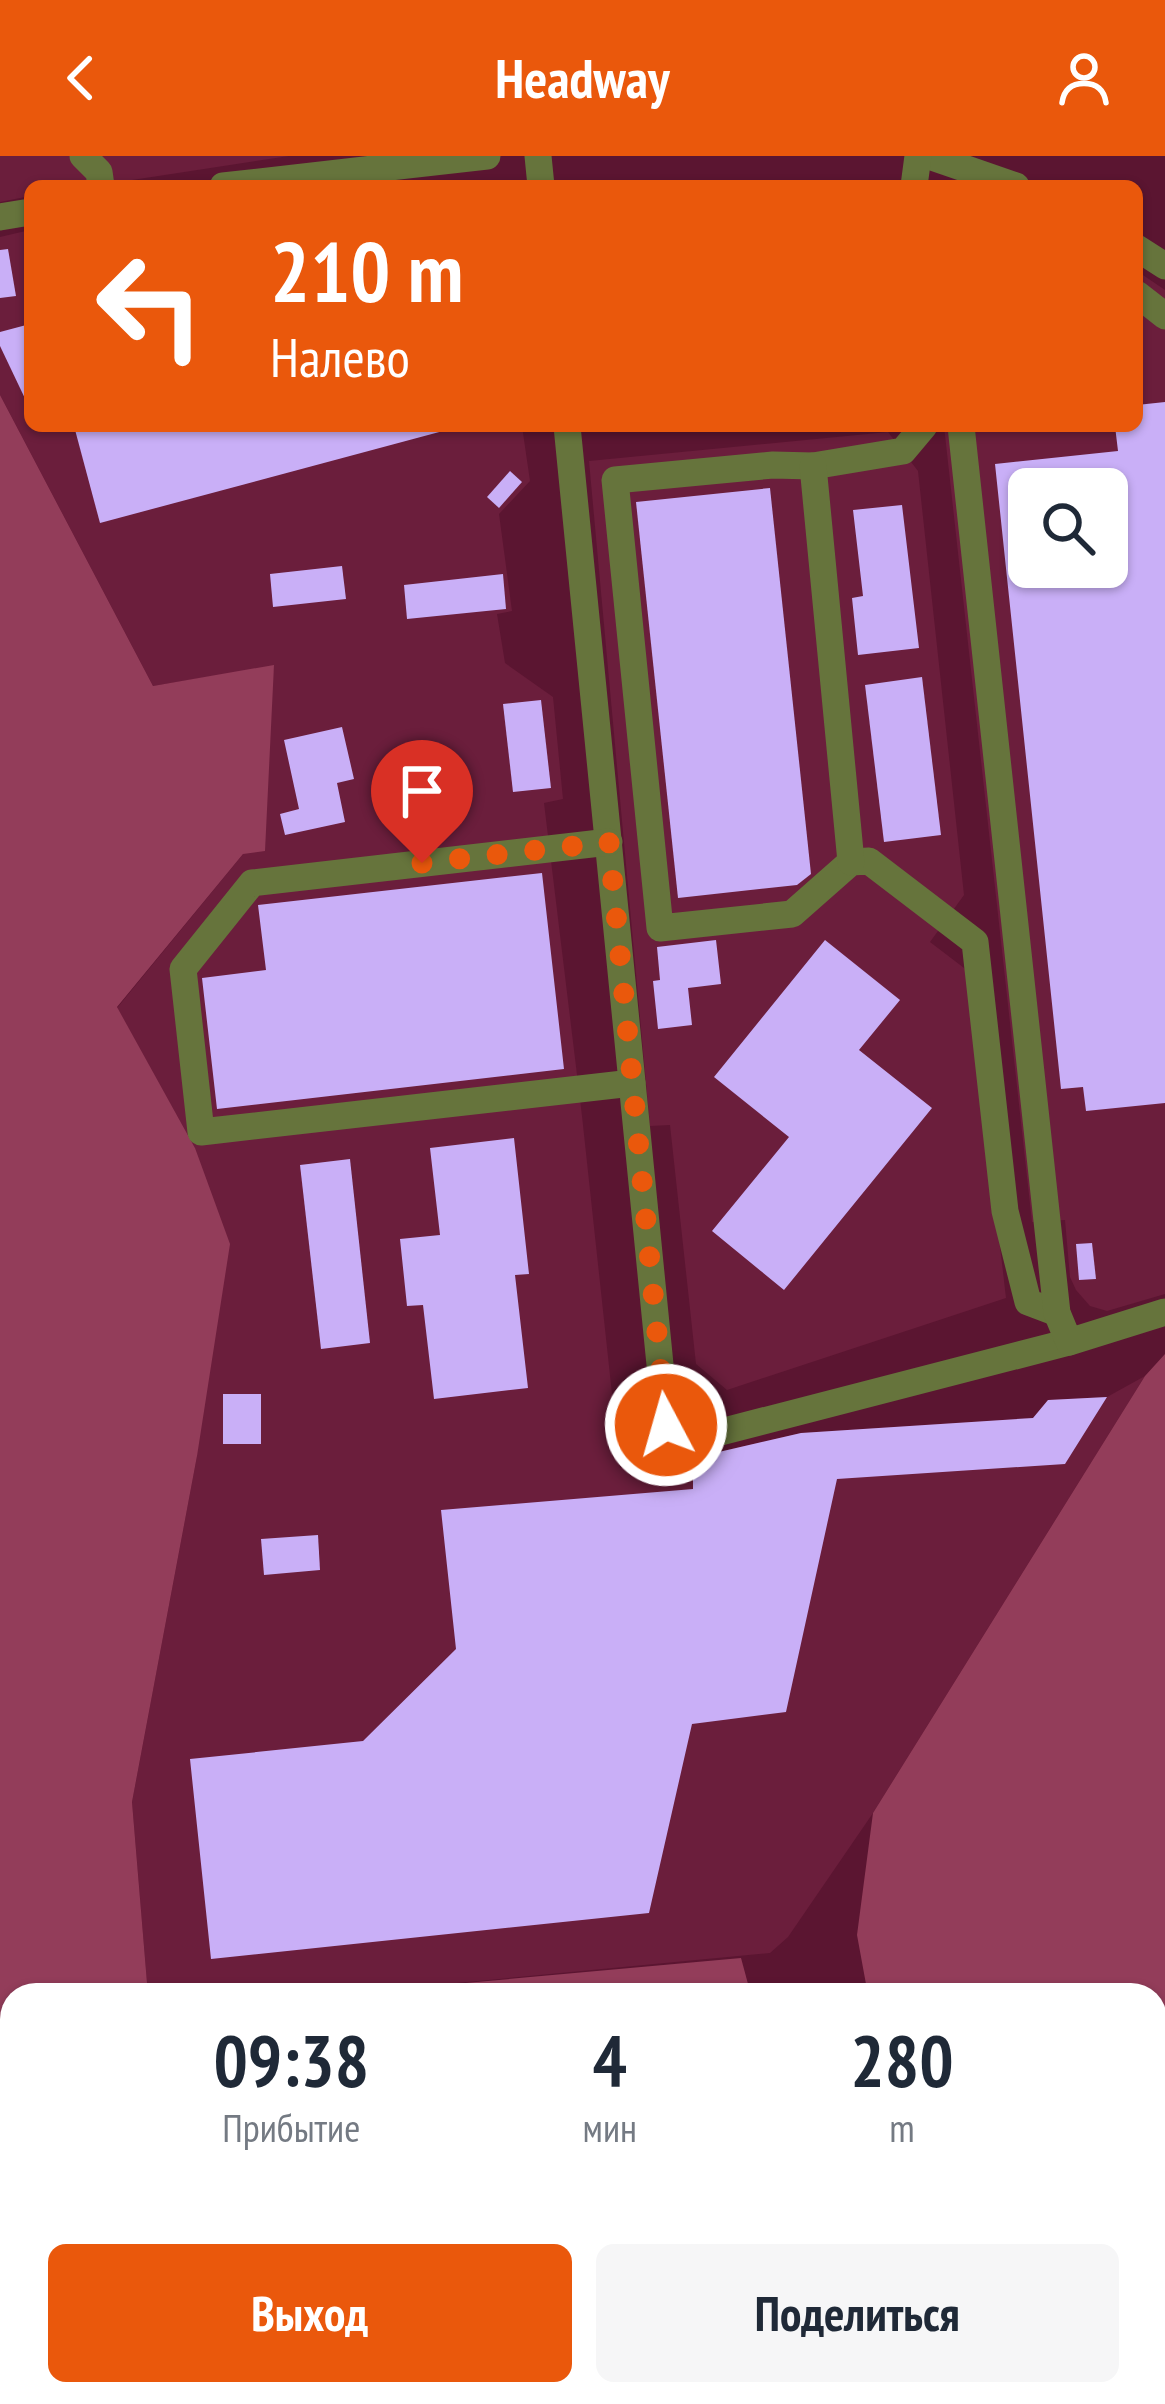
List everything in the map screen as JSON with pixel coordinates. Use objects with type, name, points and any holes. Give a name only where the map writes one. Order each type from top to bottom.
[{"type":"street","points":[[83,156],[99,172],[100,180]]},
{"type":"street","points":[[262,180],[393,160],[487,156]]},
{"type":"street","points":[[928,156],[998,180]]},
{"type":"street","points":[[569,432],[666,1425],[682,1442],[1069,1342],[1165,1312]]},
{"type":"street","points":[[919,432],[903,452],[813,466],[773,465],[615,480],[660,928],[792,914],[850,862],[869,861],[975,942],[1006,1210],[1028,1302],[1057,1313]]},
{"type":"street","points":[[962,432],[1057,1313],[1069,1342]]},
{"type":"street","points":[[813,466],[850,862]]},
{"type":"street","points":[[609,842],[252,883],[182,970],[201,1132],[632,1083]]},
{"type":"shaded area","points":[[0,156],[289,156],[132,180],[24,180],[24,197],[0,202]]},
{"type":"shaded area","points":[[24,231],[24,432],[523,432],[530,481],[499,514],[512,611],[497,614],[505,663],[553,697],[563,799],[544,803],[620,1468],[693,1458],[801,1433],[1033,1418],[1048,1400],[1107,1397],[1145,1376],[873,1813],[788,1937],[770,1953],[457,1983],[147,1983],[132,1802],[197,1456],[195,1148],[117,1008],[243,854],[274,666],[153,686],[0,395],[0,237]]},
{"type":"shaded area","points":[[1143,275],[1165,290],[1165,1294],[1107,1311],[1090,1306],[1070,1277],[1065,1220],[1032,1222],[945,432],[1143,432]]},
{"type":"shaded area","points":[[0,395],[153,686],[274,665],[265,851],[243,854],[117,1007],[195,1148],[230,1244],[197,1456],[132,1802],[147,1983],[0,1983]]},
{"type":"shaded area","points":[[888,432],[918,471],[964,895],[930,942],[968,971],[1006,1298],[727,1390],[696,1364],[670,1125],[650,1126],[589,461]]},
{"type":"shaded area","points":[[1165,1354],[1165,1983],[866,1983],[857,1935],[873,1813],[1145,1376]]},
{"type":"shaded area","points":[[741,1958],[748,1983],[465,1983]]},
{"type":"building","points":[[8,249],[16,296],[0,298],[0,250]]},
{"type":"building","points":[[24,326],[24,396],[0,346],[0,332]]},
{"type":"building","points":[[1165,402],[1165,1103],[1086,1111],[1083,1087],[1061,1089],[1008,588],[1128,588],[1128,468],[1008,468],[1008,587],[995,464],[1118,451],[1116,432],[1143,432],[1143,404]]},
{"type":"building","points":[[76,432],[439,432],[100,523]]},
{"type":"building","points":[[510,471],[522,482],[499,508],[487,497]]},
{"type":"building","points":[[770,488],[811,874],[797,885],[678,898],[636,502]]},
{"type":"building","points":[[902,505],[919,648],[858,655],[852,598],[863,596],[853,510]]},
{"type":"building","points":[[342,566],[346,599],[273,607],[270,574]]},
{"type":"building","points":[[503,574],[506,609],[407,619],[404,585]]},
{"type":"building","points":[[922,677],[941,835],[884,842],[865,685]]},
{"type":"building","points":[[541,700],[551,788],[513,792],[503,704]]},
{"type":"building","points":[[342,727],[354,779],[337,783],[345,822],[285,835],[280,814],[299,809],[284,740]]},
{"type":"building","points":[[542,873],[564,1069],[217,1109],[202,978],[266,970],[258,905]]},
{"type":"building","points":[[716,940],[721,984],[688,988],[692,1025],[658,1029],[653,981],[660,980],[657,947]]},
{"type":"building","points":[[825,940],[900,1000],[859,1050],[932,1108],[784,1290],[712,1231],[789,1137],[714,1077]]},
{"type":"building","points":[[514,1138],[529,1274],[515,1275],[528,1388],[434,1399],[423,1305],[407,1306],[400,1239],[440,1235],[430,1148]]},
{"type":"building","points":[[350,1159],[370,1343],[321,1349],[300,1165]]},
{"type":"building","points":[[1092,1243],[1096,1279],[1079,1280],[1076,1244]]},
{"type":"building","points":[[223,1394],[261,1394],[261,1444],[223,1444]]},
{"type":"building","points":[[1107,1397],[1065,1464],[837,1479],[786,1712],[692,1724],[649,1913],[211,1959],[190,1759],[363,1741],[456,1649],[441,1510],[693,1489],[693,1458],[801,1433],[1033,1418],[1048,1400]]},
{"type":"building","points":[[318,1535],[320,1570],[264,1575],[261,1539]]},
{"type":"route","points":[[422,863],[609,842],[666,1425]]}]
